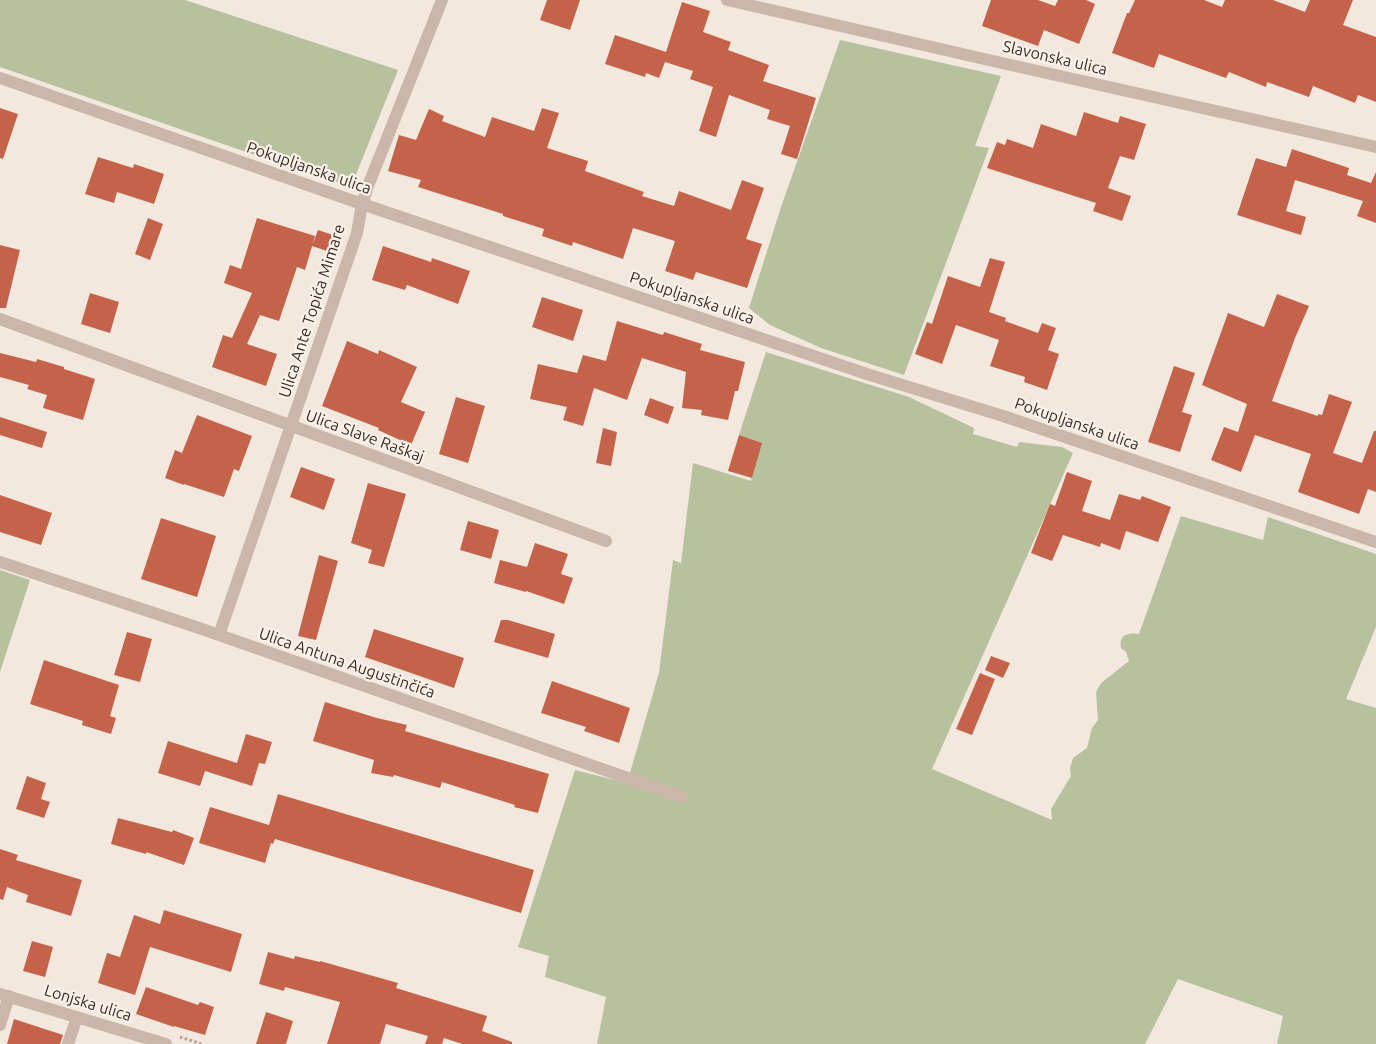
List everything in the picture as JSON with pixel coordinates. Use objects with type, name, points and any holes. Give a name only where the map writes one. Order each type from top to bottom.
[{"type":"street","name":"Ulica Ante Topića Mimare","points":[[219,635],[357,233],[362,204],[442,0]]},
{"type":"street","name":"Slavonska ulica","points":[[727,0],[1376,147]]},
{"type":"street","name":"Pokupljanska ulica","points":[[0,78],[362,204],[870,375],[1003,416],[1376,542]]},
{"type":"street","name":"Ulica Slave Raškaj","points":[[0,319],[606,541]]},
{"type":"street","name":"Ulica Antuna Augustinčića","points":[[0,562],[219,635],[682,797]]},
{"type":"street","name":"Lonjska ulica","points":[[4,995],[166,1044]]},
{"type":"street","points":[[0,1025],[4,995]]},
{"type":"street","points":[[68,1044],[77,1016]]},
{"type":"green space","points":[[0,0],[185,0],[398,70],[355,177],[346,182],[333,182],[0,67]]},
{"type":"green space","points":[[840,40],[1001,76],[975,146],[989,148],[904,375],[821,348],[770,325],[749,308],[781,207]]},
{"type":"green space","points":[[766,352],[909,397],[974,428],[973,434],[1017,447],[1019,442],[1062,447],[1073,453],[932,769],[1052,820],[1051,809],[1071,776],[1070,768],[1073,758],[1087,748],[1092,728],[1098,720],[1096,692],[1101,683],[1129,661],[1126,652],[1121,648],[1121,640],[1126,635],[1139,634],[1181,516],[1263,540],[1268,517],[1376,554],[1376,627],[1346,699],[1376,708],[1376,1044],[1277,1044],[1283,1016],[1178,979],[1145,1044],[597,1044],[606,997],[545,977],[549,956],[518,947],[575,770],[627,783],[659,673],[673,560],[681,563],[693,463],[751,481],[761,443],[739,435]]},
{"type":"green space","points":[[0,570],[30,580],[0,672]]},
{"type":"building","points":[[547,0],[580,0],[570,30],[540,20]]},
{"type":"building","points":[[991,0],[1038,0],[1055,6],[1058,0],[1086,0],[1095,4],[1079,44],[1044,30],[1038,46],[982,26]]},
{"type":"building","points":[[1135,0],[1204,0],[1222,7],[1225,0],[1273,0],[1305,12],[1310,0],[1353,0],[1343,25],[1376,37],[1376,102],[1358,95],[1355,103],[1313,86],[1309,97],[1267,82],[1266,87],[1229,72],[1226,78],[1159,54],[1154,68],[1112,53],[1127,13],[1129,13]]},
{"type":"building","points":[[682,2],[710,11],[703,32],[731,42],[728,50],[769,65],[763,81],[816,98],[797,159],[781,154],[790,126],[767,119],[770,110],[729,95],[716,137],[699,131],[713,87],[690,79],[693,71],[665,62],[659,78],[646,73],[645,77],[605,64],[615,35],[666,52]]},
{"type":"building","points":[[0,108],[18,114],[3,159],[0,158]]},
{"type":"building","points":[[542,108],[559,113],[547,148],[588,161],[585,171],[644,192],[642,196],[674,206],[679,191],[731,210],[742,180],[764,188],[746,239],[762,244],[747,288],[696,272],[693,280],[665,271],[675,241],[633,228],[623,259],[573,242],[572,246],[542,236],[544,229],[418,187],[421,180],[388,171],[399,135],[416,140],[429,109],[444,116],[442,121],[485,137],[492,117],[534,131]]},
{"type":"building","points":[[1084,112],[1118,123],[1120,116],[1146,124],[1134,160],[1120,156],[1108,188],[1131,196],[1122,221],[1093,211],[1096,203],[987,168],[997,142],[1005,145],[1007,139],[1033,148],[1041,124],[1076,136]]},
{"type":"building","points":[[1292,149],[1349,168],[1347,175],[1371,183],[1376,172],[1376,223],[1357,216],[1363,201],[1295,180],[1286,211],[1306,217],[1301,235],[1237,215],[1256,158],[1286,167]]},
{"type":"building","points":[[98,157],[133,168],[134,164],[164,174],[154,204],[117,192],[114,203],[85,194]]},
{"type":"building","points":[[148,218],[163,224],[150,260],[135,254]]},
{"type":"building","points":[[257,218],[315,236],[305,270],[297,267],[279,321],[260,315],[247,344],[277,354],[266,386],[212,367],[223,335],[232,338],[252,293],[224,283],[230,265],[241,269]]},
{"type":"building","points":[[318,230],[333,235],[327,251],[312,246]]},
{"type":"building","points":[[0,245],[20,250],[6,308],[0,308]]},
{"type":"building","points":[[383,246],[431,262],[432,258],[470,271],[458,304],[407,285],[405,290],[372,280]]},
{"type":"building","points":[[990,258],[1005,262],[989,312],[1006,318],[1005,321],[1038,333],[1042,323],[1056,328],[1048,350],[1059,354],[1047,390],[1024,382],[1025,377],[990,366],[999,340],[956,325],[942,364],[915,354],[927,322],[932,324],[948,276],[980,287]]},
{"type":"building","points":[[90,293],[119,302],[110,333],[81,324]]},
{"type":"building","points":[[1277,294],[1309,306],[1272,401],[1318,416],[1318,414],[1322,415],[1329,394],[1352,402],[1333,453],[1362,463],[1374,431],[1376,431],[1376,492],[1368,489],[1359,514],[1298,492],[1311,454],[1255,435],[1241,472],[1211,460],[1224,427],[1238,432],[1247,404],[1202,385],[1228,313],[1264,327]]},
{"type":"building","points":[[542,297],[583,310],[573,341],[532,327]]},
{"type":"building","points":[[617,321],[663,335],[664,332],[702,344],[700,350],[745,362],[728,420],[701,415],[702,410],[682,408],[686,372],[642,358],[627,400],[594,388],[583,426],[563,420],[567,407],[530,399],[538,364],[577,373],[583,355],[606,361]]},
{"type":"building","points":[[347,341],[378,354],[379,350],[417,367],[401,402],[425,412],[411,445],[378,430],[379,428],[322,406]]},
{"type":"building","points":[[0,353],[36,362],[37,359],[95,379],[83,420],[43,408],[47,395],[27,389],[29,385],[0,377]]},
{"type":"building","points":[[1174,366],[1195,373],[1182,412],[1192,415],[1180,452],[1148,442]]},
{"type":"building","points":[[456,397],[485,406],[468,463],[439,454]]},
{"type":"building","points":[[650,398],[674,407],[668,424],[644,415]]},
{"type":"building","points":[[197,415],[252,436],[239,471],[234,469],[224,497],[165,478],[175,450],[182,453]]},
{"type":"building","points":[[0,417],[47,432],[42,448],[0,435]]},
{"type":"building","points":[[603,428],[617,432],[611,466],[596,463]]},
{"type":"building","points":[[739,435],[762,443],[752,478],[728,471]]},
{"type":"building","points":[[301,467],[335,479],[324,510],[290,497]]},
{"type":"building","points":[[1067,472],[1092,481],[1082,511],[1110,520],[1119,494],[1140,500],[1142,496],[1171,507],[1158,542],[1126,531],[1120,550],[1101,543],[1100,547],[1063,535],[1052,561],[1031,553],[1050,504],[1055,506]]},
{"type":"building","points":[[368,483],[406,494],[384,567],[368,563],[372,550],[351,543]]},
{"type":"building","points":[[0,495],[52,513],[41,545],[0,532]]},
{"type":"building","points":[[161,518],[216,536],[197,597],[141,579]]},
{"type":"building","points":[[468,521],[499,530],[491,559],[460,550]]},
{"type":"building","points":[[535,543],[568,554],[561,574],[573,578],[564,604],[526,591],[494,583],[500,560],[527,567]]},
{"type":"building","points":[[319,555],[338,561],[316,640],[298,636]]},
{"type":"building","points":[[501,620],[508,620],[555,634],[548,658],[494,642]]},
{"type":"building","points":[[374,629],[464,658],[454,688],[365,657]]},
{"type":"building","points":[[127,632],[152,639],[140,682],[114,675]]},
{"type":"building","points":[[991,656],[1010,663],[1003,678],[985,670]]},
{"type":"building","points":[[44,660],[119,685],[110,716],[116,718],[111,734],[82,725],[83,721],[30,704]]},
{"type":"building","points":[[980,673],[995,679],[972,735],[956,729]]},
{"type":"building","points":[[552,681],[630,708],[619,743],[584,731],[586,727],[541,713]]},
{"type":"building","points":[[325,702],[407,725],[405,731],[549,774],[538,813],[514,807],[515,805],[442,782],[440,788],[394,775],[393,777],[371,773],[374,760],[313,741]]},
{"type":"building","points":[[246,734],[272,742],[265,764],[259,763],[252,786],[205,771],[200,786],[158,773],[168,741],[237,763]]},
{"type":"building","points":[[27,776],[46,783],[41,799],[50,802],[44,818],[16,809]]},
{"type":"building","points":[[278,794],[534,870],[521,913],[275,839],[273,844],[271,843],[265,863],[199,843],[210,807],[269,825]]},
{"type":"building","points":[[118,818],[172,832],[173,830],[194,838],[184,865],[146,852],[146,854],[111,844]]},
{"type":"building","points":[[0,849],[18,855],[16,860],[82,880],[71,916],[26,902],[28,895],[7,887],[3,900],[0,899]]},
{"type":"building","points":[[164,910],[242,934],[231,972],[150,947],[135,995],[98,983],[107,953],[120,957],[134,915],[160,924]]},
{"type":"building","points":[[32,941],[53,947],[45,977],[23,971]]},
{"type":"building","points":[[268,952],[294,959],[295,956],[320,961],[398,983],[396,988],[487,1016],[482,1031],[512,1042],[512,1044],[462,1044],[444,1038],[442,1044],[425,1044],[428,1036],[386,1024],[380,1044],[327,1044],[340,1002],[285,987],[284,991],[259,984]]},
{"type":"building","points":[[146,987],[198,1005],[200,1002],[214,1007],[205,1035],[136,1014]]},
{"type":"building","points":[[266,1012],[293,1021],[286,1044],[256,1044]]},
{"type":"building","points":[[14,1019],[63,1035],[60,1044],[7,1044]]}]
